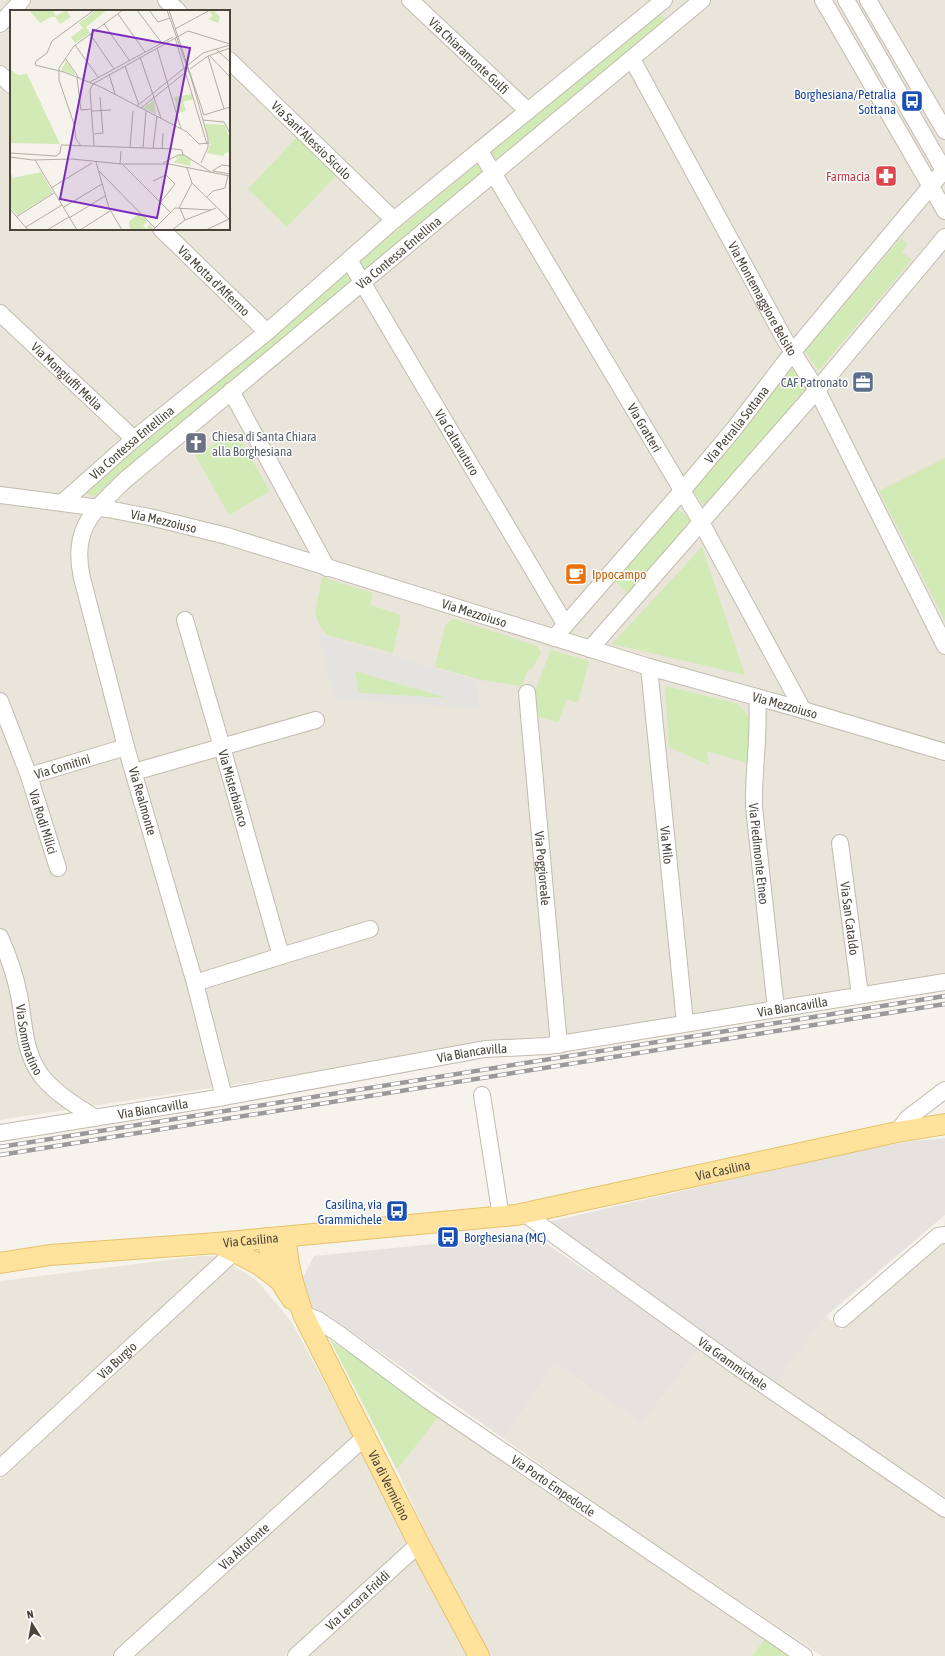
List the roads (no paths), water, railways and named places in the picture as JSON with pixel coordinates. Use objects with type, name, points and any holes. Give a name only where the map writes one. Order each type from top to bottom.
[{"type":"main road","name":"Via Casilina","points":[[0,1263],[50,1255],[226,1247],[276,1238],[525,1214],[897,1132],[945,1124]]},
{"type":"main road","name":"Via di Vermicino","points":[[276,1238],[270,1255],[278,1279],[303,1314]]},
{"type":"main road","name":"Via di Vermicino","points":[[276,1238],[287,1254],[293,1284],[303,1314],[419,1544],[479,1656]]},
{"type":"main road","name":"Via di Vermicino","points":[[226,1247],[258,1264],[278,1279]]},
{"type":"street","points":[[13,10],[22,0]]},
{"type":"street","points":[[166,0],[177,10]]},
{"type":"street","name":"Via Chiaramonte Gulfi","points":[[410,0],[528,111]]},
{"type":"street","points":[[665,0],[683,18]]},
{"type":"street","name":"Via Contessa Entellina","points":[[63,502],[134,439],[267,332],[394,220],[665,0]]},
{"type":"street","name":"Via Contessa Entellina","points":[[96,507],[125,480],[231,391],[683,18],[702,0]]},
{"type":"street","points":[[823,0],[945,211]]},
{"type":"street","points":[[846,0],[945,170]]},
{"type":"street","points":[[868,0],[945,131]]},
{"type":"street","points":[[0,24],[10,13]]},
{"type":"street","name":"Via Montemaggiore Belsito","points":[[632,59],[792,353],[817,390],[945,646]]},
{"type":"street","name":"Via Sant'Alessio Siculo","points":[[230,61],[394,220]]},
{"type":"street","points":[[0,74],[10,84]]},
{"type":"street","name":"Via Gratteri","points":[[480,150],[701,522],[803,710]]},
{"type":"street","name":"Via Petralia Sottana","points":[[554,638],[734,429],[792,353],[945,170]]},
{"type":"street","name":"Via Motta d'Affermo","points":[[162,230],[267,332]]},
{"type":"street","points":[[590,649],[817,390],[945,237]]},
{"type":"street","name":"Via Caltavuturo","points":[[349,260],[565,624]]},
{"type":"street","name":"Via Mongiuffi Melia","points":[[0,313],[134,439]]},
{"type":"street","points":[[231,391],[327,568]]},
{"type":"street","name":"Via Mezzoiuso","points":[[0,495],[96,507],[210,532],[649,667],[945,752]]},
{"type":"street","name":"Via Realmonte","points":[[96,507],[89,518],[82,535],[79,558],[80,572],[126,747],[195,983],[224,1097]]},
{"type":"street","name":"Via Misterbianco","points":[[185,620],[281,956]]},
{"type":"street","name":"Via Milo","points":[[649,667],[686,1023]]},
{"type":"street","name":"Via Poggioreale","points":[[527,693],[559,1045]]},
{"type":"street","name":"Via Piedimonte Etneo","points":[[757,697],[758,720],[754,813],[776,1009]]},
{"type":"street","name":"Via Comitini","points":[[0,701],[29,776],[126,747]]},
{"type":"street","points":[[134,772],[316,720]]},
{"type":"street","name":"Via Rodi Milici","points":[[29,776],[58,868]]},
{"type":"street","name":"Via San Cataldo","points":[[840,843],[860,995]]},
{"type":"street","points":[[195,983],[370,929]]},
{"type":"street","name":"Via Sommatino","points":[[0,936],[9,958],[19,995],[25,1038],[33,1062],[51,1086],[95,1118]]},
{"type":"street","name":"Via Biancavilla","points":[[0,1132],[224,1097],[485,1049],[536,1048],[559,1045],[686,1023],[945,982]]},
{"type":"street","points":[[897,1132],[908,1118],[945,1090]]},
{"type":"street","points":[[482,1095],[501,1217]]},
{"type":"street","name":"Via Grammichele","points":[[525,1214],[739,1368],[945,1509]]},
{"type":"street","points":[[842,1319],[938,1236],[945,1235]]},
{"type":"street","name":"Via Burgio","points":[[0,1468],[226,1247]]},
{"type":"street","name":"Via Porto Empedocle","points":[[303,1314],[322,1322],[429,1401],[804,1656]]},
{"type":"street","name":"Via Altofonte","points":[[122,1656],[365,1437]]},
{"type":"street","name":"Via Lercara Friddi","points":[[296,1656],[419,1544]]},
{"type":"railway","points":[[0,1147],[945,996]]},
{"type":"railway","points":[[0,1155],[945,1004]]},
{"type":"place","name":"Borghesiana/Petralia Sottana","points":[[912,101]]},
{"type":"place","name":"Farmacia","points":[[886,176]]},
{"type":"place","name":"CAF Patronato","points":[[863,382]]},
{"type":"place","name":"Chiesa di Santa Chiara alla Borghesiana","points":[[196,443]]},
{"type":"place","name":"Ippocampo","points":[[576,574]]},
{"type":"place","name":"Casilina, via Grammichele","points":[[397,1211]]},
{"type":"place","name":"Borghesiana (MC)","points":[[448,1237]]}]
